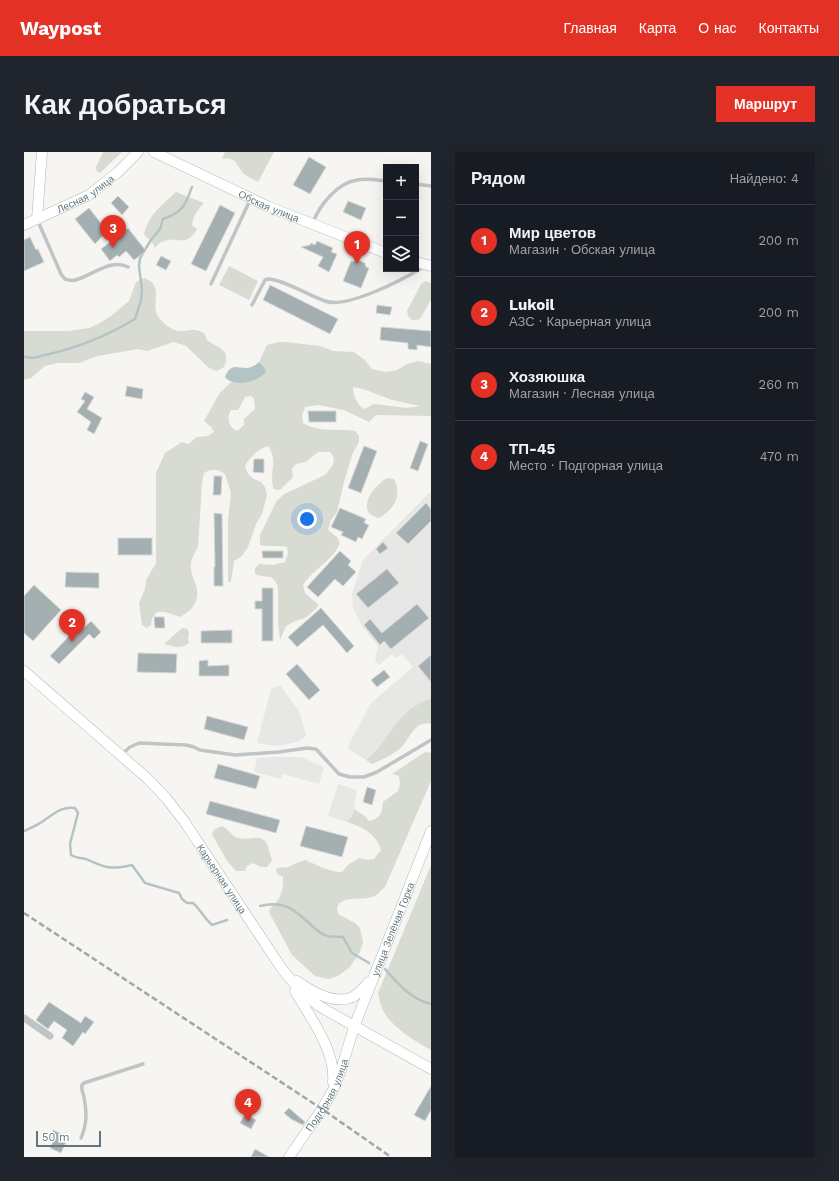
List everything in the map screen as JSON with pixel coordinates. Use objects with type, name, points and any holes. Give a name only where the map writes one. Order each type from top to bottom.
[{"type":"street","points":[[37,219],[42,152]]},
{"type":"street","name":"Лесная улица","points":[[24,225],[89,195],[117,173],[138,152]]},
{"type":"street","name":"Обская улица","points":[[154,152],[251,198],[383,252]]},
{"type":"street","points":[[419,266],[431,266]]},
{"type":"street","name":"Карьерная улица","points":[[24,670],[121,755],[159,790],[175,808],[282,969],[307,998],[354,1027],[431,1069]]},
{"type":"street","name":"улица Зелёная Горка","points":[[354,1027],[431,831]]},
{"type":"street","points":[[282,969],[310,991],[321,996],[331,998],[347,999],[354,996],[373,978]]},
{"type":"street","points":[[282,969],[316,1028],[330,1057],[334,1075],[333,1090]]},
{"type":"street","points":[[24,1018],[50,1036]]},
{"type":"street","name":"Подгорная улица","points":[[289,1157],[322,1109],[333,1090],[354,1027]]},
{"type":"lane","points":[[36,152],[42,152]]},
{"type":"lane","points":[[312,224],[320,207],[343,186],[356,180],[369,179],[383,181]]},
{"type":"lane","points":[[419,184],[431,186]]},
{"type":"lane","points":[[211,284],[251,198]]},
{"type":"lane","points":[[37,219],[61,274],[65,279],[74,280],[112,265],[124,265],[128,267]]},
{"type":"lane","points":[[252,305],[265,280],[268,278],[326,302],[342,303],[394,283],[410,272]]},
{"type":"lane","points":[[121,755],[130,746],[140,743],[194,746],[200,750],[235,755],[307,748],[316,749],[339,774],[350,777],[364,777],[377,772],[431,740]]},
{"type":"lane","points":[[81,1138],[87,1119],[82,1085],[84,1083],[143,1064]]},
{"type":"shaded area","points":[[103,152],[122,152],[100,173],[97,172],[96,167]]},
{"type":"shaded area","points":[[225,152],[274,152],[258,182],[244,174],[233,160],[227,158],[222,159]]},
{"type":"shaded area","points":[[176,192],[204,203],[193,219],[192,225],[197,229],[193,235],[185,240],[168,240],[161,242],[154,248],[154,245],[144,234],[146,227],[156,211]]},
{"type":"shaded area","points":[[229,266],[258,281],[249,300],[219,285]]},
{"type":"shaded area","points":[[144,278],[151,281],[156,290],[156,313],[159,318],[174,330],[194,330],[204,333],[207,340],[223,350],[225,353],[226,361],[224,367],[217,371],[209,368],[186,346],[174,342],[147,351],[138,349],[98,356],[79,363],[58,363],[45,366],[31,378],[24,380],[24,331],[68,331],[89,328],[111,316],[129,301],[136,282]]},
{"type":"shaded area","points":[[426,281],[431,283],[431,300],[420,319],[413,320],[409,318],[407,311],[421,284]]},
{"type":"shaded area","points":[[286,342],[320,346],[333,351],[354,352],[365,360],[372,369],[386,372],[397,370],[407,364],[418,361],[431,364],[431,416],[376,415],[369,422],[344,410],[318,405],[305,407],[302,415],[303,423],[315,428],[355,431],[359,436],[359,442],[352,455],[337,512],[331,520],[328,530],[337,537],[340,543],[333,555],[307,579],[303,585],[305,593],[319,605],[305,618],[286,626],[280,640],[278,622],[278,588],[276,582],[271,577],[255,574],[255,568],[259,564],[273,565],[285,562],[288,553],[287,547],[260,545],[260,535],[276,502],[284,494],[325,475],[333,465],[334,458],[330,452],[318,452],[306,462],[296,464],[292,469],[293,477],[280,490],[274,489],[272,483],[273,457],[268,446],[258,451],[249,460],[245,466],[248,474],[261,482],[265,487],[267,495],[262,514],[256,524],[248,547],[242,556],[234,561],[231,582],[228,582],[228,520],[231,493],[225,474],[215,470],[210,470],[204,473],[198,547],[191,563],[197,591],[196,600],[192,608],[180,617],[165,612],[157,612],[152,618],[151,625],[147,628],[142,625],[139,603],[145,589],[146,580],[156,563],[156,473],[165,453],[182,442],[188,444],[197,437],[208,436],[214,432],[204,421],[219,394],[231,382],[235,382],[264,367],[259,362],[267,345]],"holes":[[[353,387],[363,389],[392,400],[420,406],[407,408],[374,404],[364,409],[356,400]],[[251,396],[254,399],[255,409],[244,419],[244,425],[237,431],[230,425],[229,413],[231,410],[238,410],[245,397]]]},
{"type":"shaded area","points":[[259,362],[264,367],[266,372],[257,379],[240,383],[229,380],[225,377],[228,371],[232,368],[248,368]]},
{"type":"shaded area","points":[[387,478],[394,479],[397,491],[396,501],[385,514],[379,518],[372,515],[368,510],[368,499],[376,487]]},
{"type":"shaded area","points":[[431,491],[431,698],[426,700],[394,726],[380,746],[366,760],[347,748],[371,703],[413,667],[402,654],[396,658],[392,654],[379,665],[375,660],[378,646],[362,626],[353,608],[352,594],[363,560]]},
{"type":"shaded area","points":[[182,628],[187,629],[189,632],[189,643],[180,647],[164,644]]},
{"type":"shaded area","points":[[280,685],[300,713],[306,736],[298,742],[276,746],[257,743],[271,689]]},
{"type":"shaded area","points":[[431,698],[431,724],[420,725],[415,728],[402,746],[389,756],[372,764],[366,760],[380,746],[394,726],[410,709]]},
{"type":"shaded area","points":[[425,752],[431,753],[431,781],[385,887],[374,896],[343,901],[337,907],[338,914],[355,923],[360,928],[363,942],[360,952],[350,967],[338,976],[328,979],[315,976],[292,955],[269,912],[278,900],[282,889],[283,877],[277,874],[276,869],[282,867],[286,868],[305,860],[328,870],[342,872],[348,865],[359,858],[368,860],[374,859],[381,850],[376,839],[358,826],[347,822],[352,816],[354,809],[365,816],[369,821],[378,817],[381,812],[383,802],[398,791],[400,784],[399,776],[392,774]]},
{"type":"shaded area","points":[[301,757],[324,767],[319,784],[283,774],[281,779],[254,772],[257,758]]},
{"type":"shaded area","points":[[338,784],[357,790],[352,816],[347,822],[328,816]]},
{"type":"shaded area","points":[[221,826],[236,837],[245,839],[258,838],[265,841],[272,861],[267,867],[261,867],[253,863],[247,866],[245,871],[236,871],[227,861],[212,834],[214,830]]},
{"type":"shaded area","points":[[431,865],[431,1050],[403,1032],[390,1021],[382,1008],[378,993]]},
{"type":"building","points":[[309,157],[326,167],[310,194],[293,185]]},
{"type":"building","points":[[118,196],[129,207],[122,215],[111,203]]},
{"type":"building","points":[[348,201],[366,208],[361,220],[343,212]]},
{"type":"building","points":[[220,205],[235,213],[206,271],[191,264]]},
{"type":"building","points":[[89,208],[107,231],[95,244],[75,219]]},
{"type":"building","points":[[128,228],[146,251],[134,260],[126,251],[119,257],[117,255],[110,261],[101,249]]},
{"type":"building","points":[[30,237],[44,262],[24,271],[24,240]]},
{"type":"building","points":[[317,241],[333,248],[331,252],[337,254],[329,272],[318,266],[323,257],[301,247],[310,245],[311,243],[315,245]]},
{"type":"building","points":[[161,256],[171,261],[166,270],[156,265]]},
{"type":"building","points":[[356,259],[365,263],[366,267],[369,268],[361,288],[343,281],[351,261],[353,262]]},
{"type":"building","points":[[270,285],[338,319],[330,334],[263,300]]},
{"type":"building","points":[[377,305],[392,307],[390,315],[376,313]]},
{"type":"building","points":[[381,327],[431,331],[431,347],[417,345],[417,350],[408,349],[408,343],[380,340]]},
{"type":"building","points":[[127,386],[143,389],[142,399],[125,396]]},
{"type":"building","points":[[85,392],[94,397],[87,409],[102,418],[94,434],[87,430],[91,422],[77,412],[85,401],[81,399]]},
{"type":"building","points":[[308,411],[336,411],[336,422],[309,422]]},
{"type":"building","points":[[420,441],[428,444],[418,471],[410,468]]},
{"type":"building","points":[[364,446],[377,451],[361,493],[348,488]]},
{"type":"building","points":[[254,459],[264,459],[264,473],[253,472]]},
{"type":"building","points":[[214,476],[222,476],[221,495],[213,495]]},
{"type":"building","points":[[426,503],[431,509],[431,521],[408,544],[396,533]]},
{"type":"building","points":[[340,508],[366,519],[364,523],[369,525],[362,539],[358,537],[356,542],[341,535],[343,532],[331,527]]},
{"type":"building","points":[[214,513],[222,514],[223,586],[214,586]]},
{"type":"building","points":[[118,538],[152,538],[152,555],[118,555]]},
{"type":"building","points":[[383,542],[388,548],[380,554],[376,549]]},
{"type":"building","points":[[262,551],[283,551],[283,558],[263,558]]},
{"type":"building","points":[[340,551],[351,561],[348,565],[356,572],[343,586],[335,579],[318,597],[307,587]]},
{"type":"building","points":[[387,569],[399,583],[368,608],[356,594]]},
{"type":"building","points":[[66,572],[99,573],[99,588],[65,587]]},
{"type":"building","points":[[34,585],[61,610],[33,641],[24,633],[24,596]]},
{"type":"building","points":[[262,588],[273,588],[273,641],[262,641],[262,609],[255,609],[255,601],[262,601]]},
{"type":"building","points":[[417,604],[429,618],[391,649],[384,641],[380,645],[364,625],[370,619],[382,633]]},
{"type":"building","points":[[321,608],[354,646],[347,653],[323,625],[297,647],[288,637]]},
{"type":"building","points":[[154,617],[164,617],[165,628],[155,628]]},
{"type":"building","points":[[91,621],[101,632],[94,639],[89,634],[59,664],[50,656],[80,625],[84,628]]},
{"type":"building","points":[[232,630],[232,643],[201,643],[201,631]]},
{"type":"building","points":[[138,653],[177,654],[176,673],[137,672]]},
{"type":"building","points":[[431,655],[431,682],[418,666]]},
{"type":"building","points":[[208,660],[208,666],[229,665],[229,676],[199,676],[199,661]]},
{"type":"building","points":[[297,664],[320,690],[309,700],[286,674]]},
{"type":"building","points":[[384,670],[390,677],[377,687],[371,680]]},
{"type":"building","points":[[207,716],[248,727],[244,740],[204,729]]},
{"type":"building","points":[[218,764],[260,776],[256,789],[214,778]]},
{"type":"building","points":[[367,787],[376,790],[372,805],[363,802]]},
{"type":"building","points":[[210,801],[280,820],[276,833],[206,814]]},
{"type":"building","points":[[306,826],[348,837],[342,857],[300,846]]},
{"type":"building","points":[[49,1002],[81,1023],[85,1016],[94,1022],[85,1034],[83,1032],[73,1046],[62,1038],[67,1030],[54,1021],[48,1029],[36,1020]]},
{"type":"building","points":[[431,1086],[431,1110],[425,1121],[414,1115]]},
{"type":"building","points":[[289,1108],[305,1122],[303,1125],[291,1119],[284,1113]]},
{"type":"building","points":[[245,1114],[256,1120],[251,1129],[240,1123]]},
{"type":"building","points":[[53,1130],[68,1137],[61,1153],[50,1148],[53,1142],[49,1140]]},
{"type":"building","points":[[255,1149],[269,1157],[251,1157]]},
{"type":"waterway","points":[[24,357],[35,358],[80,345],[114,331],[135,319],[141,300],[142,290],[139,266],[140,258],[160,229],[163,219],[175,214],[182,208],[192,187]]},
{"type":"waterway","points":[[24,831],[38,824],[59,810],[75,808],[78,813],[70,844],[71,855],[113,868],[132,865],[145,883],[179,893],[182,899],[187,903],[193,903],[212,925],[227,920]]},
{"type":"waterway","points":[[260,906],[275,904],[288,907],[299,914],[321,933],[327,936],[343,937],[352,953],[369,963]]},
{"type":"waterway","points":[[385,969],[411,995],[431,1004]]},
{"type":"railway","points":[[24,913],[322,1109],[391,1157]]},
{"type":"place","name":"Хозяюшка","points":[[113,248]]},
{"type":"place","name":"Мир цветов","points":[[357,264]]},
{"type":"place","name":"Lukoil","points":[[72,642]]},
{"type":"place","name":"ТП-45","points":[[248,1122]]}]
